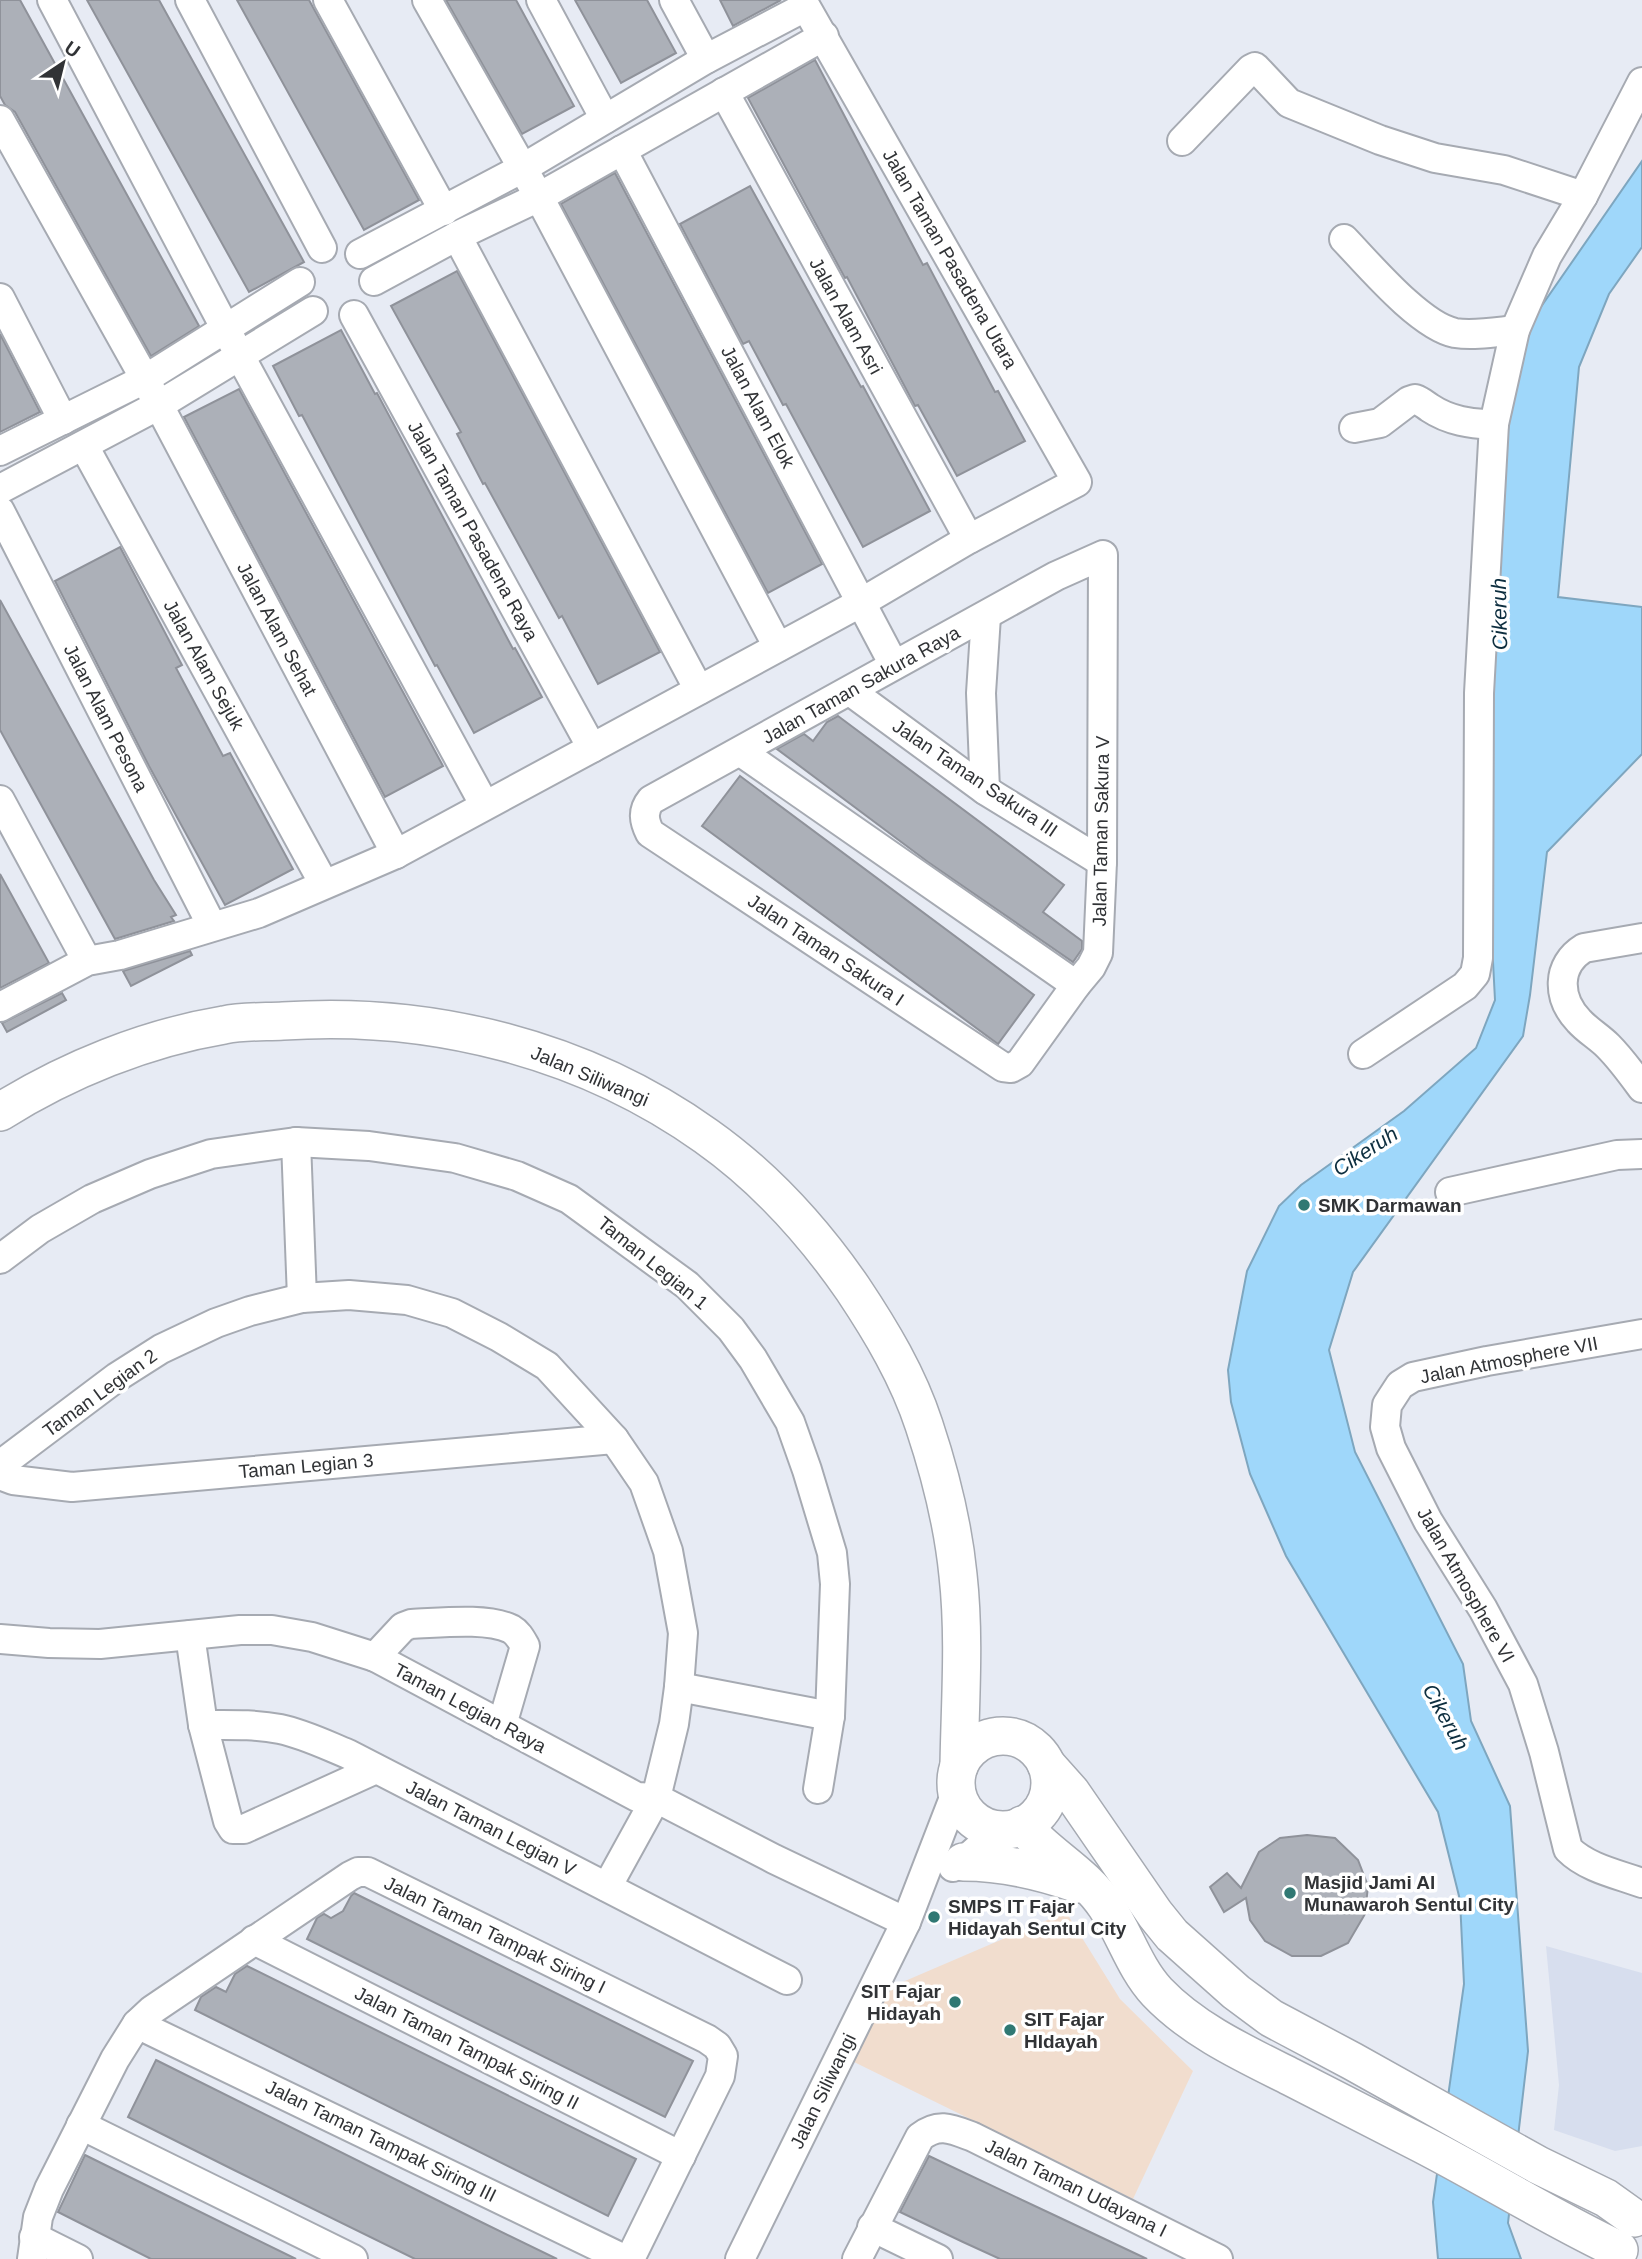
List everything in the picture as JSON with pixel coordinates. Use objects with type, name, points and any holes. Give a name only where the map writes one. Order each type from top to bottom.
[{"type":"main road","name":"Jalan Siliwangi","points":[[0,1112],[81,1069],[151,1042],[226,1024],[323,1018],[409,1023],[496,1039],[567,1062],[646,1097],[708,1137],[760,1180],[826,1250],[879,1328],[924,1423],[950,1517],[958,1575],[961,1624],[958,1778]]},
{"type":"main road","name":"Jalan Siliwangi","points":[[961,1624],[978,1694],[1008,1736]]},
{"type":"main road","points":[[1008,1736],[1031,1745],[1070,1792],[1154,1914],[1206,1967],[1271,2018],[1538,2165],[1606,2199],[1628,2234],[1585,2234],[1417,2141],[1262,2063],[1190,2020],[1157,1992],[1135,1963],[1107,1907],[1070,1868],[1011,1827],[976,1821],[961,1802],[958,1778],[965,1755],[984,1740],[1008,1736]]},
{"type":"main road","points":[[1011,1827],[1033,1819],[1047,1800],[1050,1788],[1046,1764]]},
{"type":"main road","points":[[963,1862],[988,1862],[1043,1871],[1092,1889]]},
{"type":"street","points":[[52,0],[240,356],[484,804]]},
{"type":"street","points":[[190,0],[322,248]]},
{"type":"street","points":[[328,0],[443,211]]},
{"type":"street","points":[[428,0],[539,197],[778,647]]},
{"type":"street","points":[[541,0],[605,120]]},
{"type":"street","points":[[674,0],[706,60]]},
{"type":"street","points":[[360,254],[523,168],[803,4]]},
{"type":"street","name":"Jalan Taman Pasadena Utara","points":[[803,4],[824,36],[1077,482],[969,539]]},
{"type":"street","points":[[374,281],[457,236],[539,197],[824,36]]},
{"type":"street","points":[[1182,141],[1255,67],[1289,103],[1380,140],[1435,158],[1504,170],[1583,196]]},
{"type":"street","points":[[1363,1054],[1465,986],[1475,974],[1478,958],[1479,693],[1494,424],[1515,330],[1547,256],[1583,196],[1642,82]]},
{"type":"street","name":"Jalan Alam Asri","points":[[724,92],[969,539]]},
{"type":"street","name":"Jalan Alam Sehat","points":[[0,120],[145,379],[396,854]]},
{"type":"street","name":"Jalan Alam Elok","points":[[622,149],[894,664]]},
{"type":"street","points":[[457,236],[699,690]]},
{"type":"street","points":[[1344,239],[1409,305],[1434,324],[1456,333],[1515,330]]},
{"type":"street","points":[[342,246],[360,254],[372,271],[374,281],[369,301],[354,315],[334,319],[313,311],[306,303],[300,282],[306,261],[322,248],[342,246]]},
{"type":"street","points":[[0,451],[145,379],[300,282]]},
{"type":"street","points":[[0,298],[63,420]]},
{"type":"street","points":[[0,489],[159,405],[313,311]]},
{"type":"street","name":"Jalan Taman Pasadena Raya","points":[[354,315],[592,748]]},
{"type":"street","points":[[1354,428],[1380,423],[1415,399],[1461,421],[1494,424]]},
{"type":"street","name":"Jalan Alam Sejuk","points":[[84,446],[324,884]]},
{"type":"street","name":"Jalan Alam Pesona","points":[[0,511],[212,926]]},
{"type":"street","points":[[0,1007],[87,961],[142,949],[259,913],[396,854],[484,804],[862,602],[969,539]]},
{"type":"street","name":"Jalan Taman Sakura Raya","points":[[650,833],[644,819],[651,800],[1056,576],[1103,555]]},
{"type":"street","name":"Jalan Taman Sakura V","points":[[1003,1067],[1011,1068],[1020,1063],[1091,967],[1098,953],[1102,862],[1103,555]]},
{"type":"street","points":[[985,790],[981,693],[986,616]]},
{"type":"street","name":"Jalan Taman Sakura III","points":[[850,691],[985,790],[1102,862]]},
{"type":"street","points":[[741,752],[1076,985]]},
{"type":"street","points":[[0,800],[87,961]]},
{"type":"street","name":"Jalan Taman Sakura I","points":[[650,833],[1003,1067]]},
{"type":"street","points":[[1642,938],[1584,948],[1576,953],[1562,974],[1566,1003],[1578,1021],[1607,1045],[1642,1088]]},
{"type":"street","points":[[1450,1192],[1630,1154],[1642,1134]]},
{"type":"street","points":[[296,1142],[302,1298]]},
{"type":"street","name":"Taman Legian 1","points":[[0,1259],[40,1229],[92,1199],[150,1174],[211,1154],[296,1142],[403,1150],[455,1158],[517,1176],[569,1199],[688,1285],[731,1329],[753,1359],[790,1422],[832,1553],[835,1584],[830,1716],[818,1789]]},
{"type":"street","name":"Taman Legian 2","points":[[0,1465],[117,1377],[161,1349],[216,1323],[250,1311],[302,1298],[349,1295],[407,1300],[452,1313],[499,1337],[547,1366],[614,1439],[644,1483],[668,1551],[683,1633],[680,1687],[674,1724],[647,1804]]},
{"type":"street","name":"Jalan Atmosphere VII","points":[[1387,1405],[1400,1385],[1413,1377],[1642,1334]]},
{"type":"street","name":"Jalan Atmosphere VI","points":[[1387,1405],[1385,1427],[1391,1448],[1428,1521],[1483,1609],[1523,1684],[1544,1752],[1568,1849],[1577,1859],[1642,1883]]},
{"type":"street","name":"Taman Legian 3","points":[[0,1475],[13,1480],[72,1487],[614,1439]]},
{"type":"street","points":[[374,1657],[403,1627],[411,1624],[483,1623],[510,1629],[519,1635],[525,1646],[502,1725]]},
{"type":"street","name":"Taman Legian Raya","points":[[0,1639],[100,1644],[272,1630],[312,1637],[374,1657],[647,1804],[902,1930]]},
{"type":"street","points":[[190,1635],[204,1725],[228,1821],[233,1829],[244,1829],[376,1769]]},
{"type":"street","points":[[680,1687],[830,1716]]},
{"type":"street","name":"Jalan Taman Legian V","points":[[204,1725],[248,1725],[281,1729],[309,1737],[787,1980]]},
{"type":"street","name":"Jalan Siliwangi","points":[[740,2259],[902,1930],[922,1882],[958,1778]]},
{"type":"street","points":[[607,1887],[647,1804]]},
{"type":"street","points":[[922,1882],[963,1862],[1011,1827]]},
{"type":"street","name":"Jalan Taman Tampak Siring I","points":[[33,2248],[38,2217],[49,2189],[115,2059],[137,2024],[152,2010],[358,1872],[368,1872],[717,2046],[723,2056],[720,2076],[681,2156]]},
{"type":"street","name":"Jalan Taman Tampak Siring II","points":[[254,1940],[681,2156]]},
{"type":"street","name":"Jalan Taman Tampak Siring III","points":[[137,2024],[624,2259]]},
{"type":"street","points":[[81,2125],[353,2259]]},
{"type":"street","name":"Jalan Taman Udayana I","points":[[873,2227],[915,2145],[931,2129],[949,2128],[974,2137],[1218,2259]]},
{"type":"street","points":[[630,2259],[681,2156]]},
{"type":"street","points":[[856,2259],[873,2227],[937,2259]]},
{"type":"street","points":[[33,2248],[78,2259]]},
{"type":"shaded area","name":"SIT Fajar HIdayah","points":[[1066,1912],[1120,1999],[1193,2071],[1133,2199],[852,2061],[891,1987]]},
{"type":"shaded area","points":[[1546,1946],[1642,1973],[1642,2146],[1615,2151],[1554,2130],[1559,2085]]},
{"type":"water","name":"Cikeruh","points":[[1642,161],[1642,247],[1609,294],[1579,367],[1558,597],[1642,607],[1642,754],[1547,852],[1523,1036],[1353,1272],[1329,1350],[1355,1452],[1463,1664],[1471,1721],[1510,1806],[1528,2051],[1508,2223],[1521,2259],[1438,2259],[1433,2202],[1464,1984],[1460,1900],[1438,1812],[1286,1556],[1250,1474],[1231,1402],[1228,1370],[1247,1271],[1279,1206],[1301,1185],[1404,1111],[1476,1048],[1495,1000],[1479,693],[1494,424],[1518,340]]},
{"type":"building","points":[[0,0],[20,0],[199,326],[151,356],[15,112],[5,105],[0,96]]},
{"type":"building","points":[[87,0],[159,0],[304,262],[249,292]]},
{"type":"building","points":[[237,0],[309,0],[419,200],[364,230]]},
{"type":"building","points":[[446,0],[516,0],[574,106],[522,134]]},
{"type":"building","points":[[575,0],[647,0],[676,53],[621,83]]},
{"type":"building","points":[[720,0],[781,0],[733,26]]},
{"type":"building","points":[[815,60],[923,265],[927,263],[995,392],[998,391],[1025,441],[957,476],[918,405],[915,406],[748,98]]},
{"type":"building","points":[[615,173],[822,564],[768,593],[561,204]]},
{"type":"building","points":[[750,186],[930,511],[863,547],[749,341],[743,344],[680,224]]},
{"type":"building","points":[[457,271],[660,652],[598,684],[562,616],[559,618],[485,483],[483,484],[457,434],[461,432],[391,306]]},
{"type":"building","points":[[341,330],[513,649],[515,648],[542,697],[474,733],[273,366]]},
{"type":"building","points":[[0,334],[40,412],[0,432]]},
{"type":"building","points":[[239,389],[443,766],[385,797],[184,417]]},
{"type":"building","points":[[120,547],[182,665],[176,668],[223,756],[230,753],[293,869],[225,905],[149,766],[55,581]]},
{"type":"building","points":[[0,600],[154,880],[176,915],[171,917],[174,921],[115,939],[0,730]]},
{"type":"building","points":[[838,716],[1064,885],[1043,912],[1082,941],[1082,949],[1073,962],[928,862],[777,749],[804,734],[813,741],[827,722]]},
{"type":"building","points":[[740,776],[1034,995],[998,1044],[702,826]]},
{"type":"building","points":[[0,874],[49,963],[0,988]]},
{"type":"building","points":[[190,951],[192,955],[131,986],[123,971]]},
{"type":"building","points":[[62,993],[66,1000],[7,1032],[2,1023]]},
{"type":"building","name":"Masjid Jami Al Munawaroh Sentul City","points":[[1307,1835],[1335,1838],[1358,1860],[1368,1886],[1365,1914],[1348,1943],[1321,1956],[1292,1956],[1265,1941],[1250,1920],[1246,1898],[1224,1912],[1210,1887],[1227,1873],[1241,1888],[1259,1852],[1280,1838]]},
{"type":"building","points":[[354,1893],[693,2061],[665,2117],[307,1939],[317,1918],[324,1914],[331,1918],[343,1911]]},
{"type":"building","points":[[247,1966],[636,2159],[608,2216],[195,2010],[201,1997],[216,1987],[226,1992],[235,1974]]},
{"type":"building","points":[[156,2060],[557,2259],[415,2259],[234,2170],[128,2117]]},
{"type":"building","points":[[85,2155],[296,2259],[151,2259],[58,2212]]},
{"type":"building","points":[[929,2156],[1147,2259],[1000,2259],[963,2242],[900,2212]]},
{"type":"place","name":"SMK Darmawan","points":[[1304,1205]]},
{"type":"place","name":"Masjid Jami Al Munawaroh Sentul City","points":[[1290,1893]]},
{"type":"place","name":"SMPS IT Fajar Hidayah Sentul City","points":[[934,1917]]},
{"type":"place","name":"SIT Fajar Hidayah","points":[[955,2002]]},
{"type":"place","name":"SIT Fajar HIdayah","points":[[1010,2030]]}]
